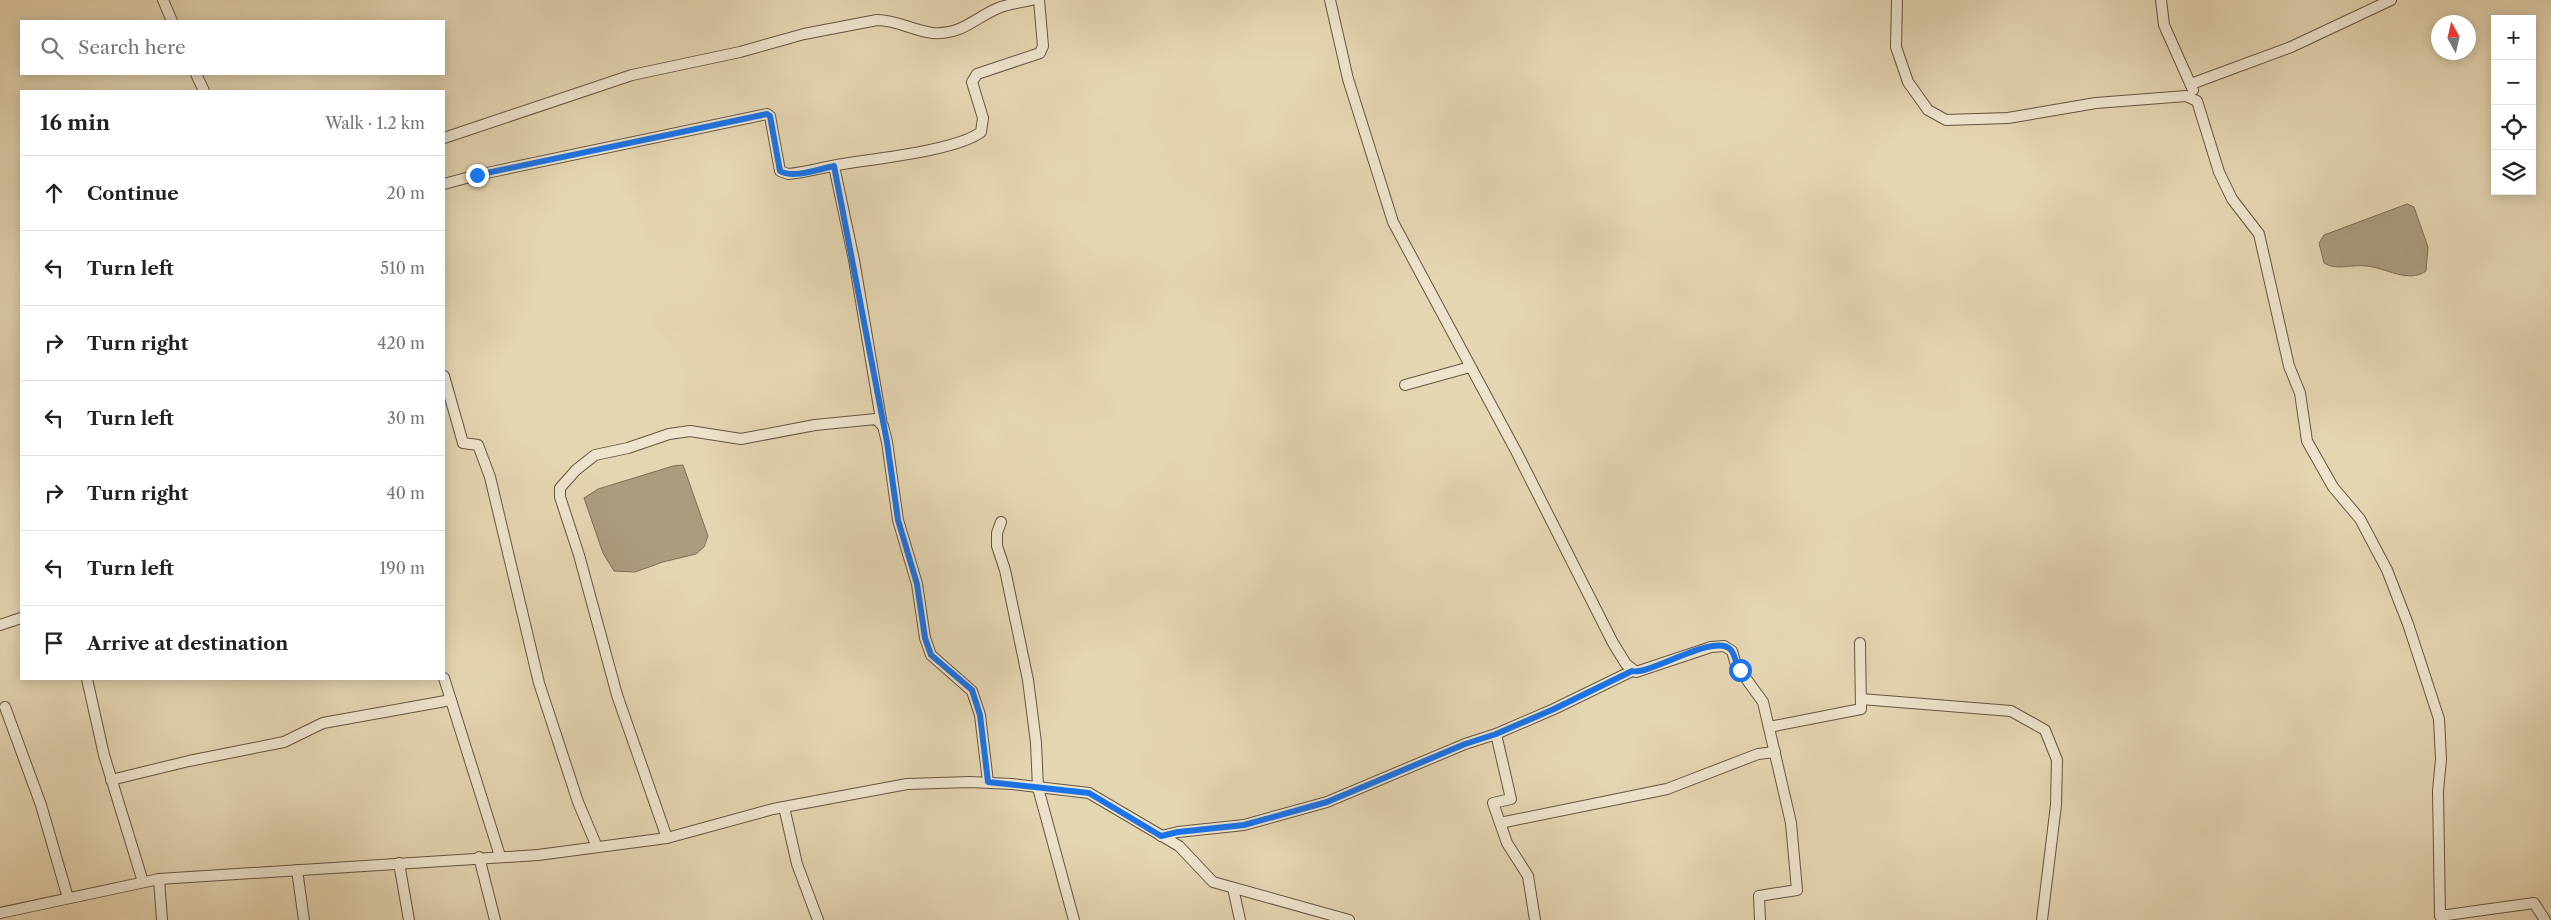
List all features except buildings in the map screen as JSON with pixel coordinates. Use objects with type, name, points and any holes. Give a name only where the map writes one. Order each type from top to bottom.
[{"type":"street","points":[[163,0],[172,20]]},
{"type":"street","points":[[445,138],[623,78],[740,52],[804,34],[877,20],[897,22],[932,33],[950,32],[961,29],[1000,8],[1031,0]]},
{"type":"street","points":[[445,184],[477,175],[767,114],[770,116],[780,171],[790,174],[906,154],[960,142],[974,137],[981,132],[983,118],[972,82],[977,74],[1040,53],[1043,46],[1039,0]]},
{"type":"street","points":[[1330,0],[1348,80],[1393,222],[1470,366],[1609,636],[1632,671]]},
{"type":"street","points":[[1896,0],[1896,47],[1903,71],[1908,82],[1928,110],[1946,120],[2008,118],[2087,104],[2186,96],[2194,99]]},
{"type":"street","points":[[2161,0],[2164,25],[2191,84],[2194,99],[2199,106],[2224,181],[2232,199],[2259,234],[2289,366],[2300,393],[2307,441],[2333,487],[2360,519],[2387,570],[2408,624],[2440,719],[2441,759],[2438,791],[2440,916],[2534,903],[2545,920]]},
{"type":"street","points":[[2191,84],[2291,47],[2391,0]]},
{"type":"street","points":[[196,75],[204,90]]},
{"type":"street","points":[[834,166],[854,260],[887,442],[898,520],[917,584],[925,638],[931,655],[972,690],[980,715],[988,782]]},
{"type":"street","points":[[1405,385],[1470,366]]},
{"type":"street","points":[[445,380],[463,443],[478,445],[490,477],[539,683],[578,802],[598,847]]},
{"type":"street","points":[[667,838],[617,695],[579,555],[560,497],[560,488],[572,474],[595,455],[628,448],[669,434],[690,431],[741,439],[866,419],[876,419],[883,426]]},
{"type":"street","points":[[1001,522],[997,533],[997,546],[1005,570],[1028,680],[1036,743],[1038,788],[1074,920]]},
{"type":"street","points":[[0,625],[20,618]]},
{"type":"street","points":[[1769,727],[1861,709],[1860,643]]},
{"type":"street","points":[[1161,836],[1178,832],[1244,825],[1327,802],[1465,744],[1496,734],[1554,709],[1632,671],[1639,672],[1704,648],[1728,647],[1734,655],[1736,665],[1763,702],[1790,823],[1797,890],[1759,896],[1760,920]]},
{"type":"street","points":[[87,680],[111,780],[143,882]]},
{"type":"street","points":[[445,680],[500,856]]},
{"type":"street","points":[[1860,698],[2011,711],[2044,730],[2057,760],[2056,805],[2042,920]]},
{"type":"street","points":[[111,780],[189,761],[284,742],[323,723],[451,700]]},
{"type":"street","points":[[5,707],[41,805],[68,898]]},
{"type":"street","points":[[1496,734],[1511,799],[1492,803],[1507,843],[1528,876],[1535,920]]},
{"type":"street","points":[[1500,823],[1667,789],[1743,759],[1775,752]]},
{"type":"street","points":[[0,913],[159,879],[479,857],[538,855],[667,838],[784,806],[907,784],[988,782],[1089,793],[1179,846],[1213,882],[1349,920]]},
{"type":"street","points":[[784,806],[797,864],[818,920]]},
{"type":"street","points":[[479,857],[495,920]]},
{"type":"street","points":[[399,863],[409,920]]},
{"type":"street","points":[[297,870],[304,920]]},
{"type":"street","points":[[159,879],[162,920]]},
{"type":"street","points":[[1233,888],[1240,920]]},
{"type":"shaded area","points":[[2407,204],[2414,207],[2428,247],[2426,271],[2412,276],[2396,274],[2373,267],[2334,267],[2324,263],[2319,243],[2324,235]]},
{"type":"shaded area","points":[[683,465],[708,536],[704,547],[696,554],[663,562],[635,572],[614,571],[603,553],[584,498],[598,489],[673,466]]},
{"type":"route","points":[[477,175],[767,114],[770,116],[780,171],[790,174],[834,166],[854,260],[887,442],[898,520],[917,584],[925,638],[931,655],[972,690],[980,715],[988,782],[1089,793],[1161,836],[1178,832],[1244,825],[1327,802],[1465,744],[1496,734],[1554,709],[1632,671],[1639,672],[1674,657],[1711,647],[1724,646],[1732,651],[1736,665],[1740,670]]}]
